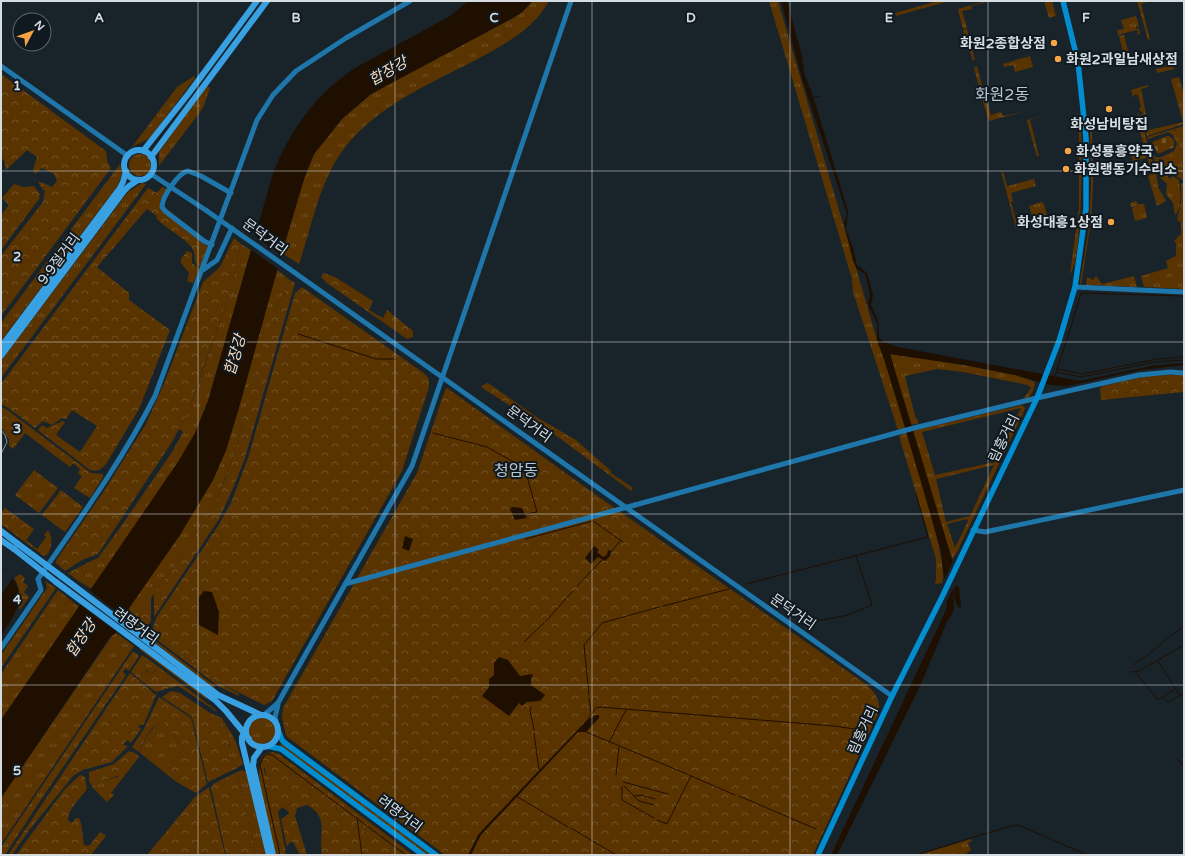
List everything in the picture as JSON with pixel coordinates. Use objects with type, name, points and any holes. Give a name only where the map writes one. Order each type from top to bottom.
[{"type":"highway","points":[[143,151],[189,93],[257,1]]},
{"type":"highway","points":[[151,157],[267,1]]},
{"type":"highway","points":[[135,151],[143,151],[151,157],[154,166],[151,174],[148,178],[138,180],[131,178],[126,171],[124,163],[128,156],[135,151]]},
{"type":"highway","name":"9·9절거리","points":[[1,347],[120,188],[126,171]]},
{"type":"highway","name":"9·9절거리","points":[[1,356],[129,186],[138,180]]},
{"type":"highway","name":"려명거리","points":[[1,531],[64,588],[218,695],[262,715]]},
{"type":"highway","name":"려명거리","points":[[1,540],[16,546],[69,582],[215,700],[249,740]]},
{"type":"highway","points":[[269,855],[242,744],[244,733],[251,719],[262,715],[272,718],[278,728],[275,740],[265,746],[254,758],[253,766],[273,855]]},
{"type":"highway","points":[[248,724],[247,734],[249,740],[257,746],[265,746]]},
{"type":"main road","name":"림흥거리","points":[[818,855],[892,696],[958,565],[973,530],[1037,398],[1048,371],[1075,287],[1086,209],[1086,138],[1078,62],[1063,1]]},
{"type":"main road","name":"려명거리","points":[[278,728],[282,740],[285,743],[436,855]]},
{"type":"main road","name":"려명거리","points":[[265,746],[281,749],[423,855]]},
{"type":"street","points":[[1,648],[41,590],[38,579],[96,495],[139,426],[154,396],[258,120],[278,90],[296,71],[323,52],[410,1]]},
{"type":"street","points":[[278,728],[275,716],[278,703],[412,466],[570,1]]},
{"type":"street","points":[[1,66],[128,156]]},
{"type":"street","points":[[212,245],[204,241],[162,208],[164,198],[181,174],[188,171],[201,176],[230,193]]},
{"type":"street","name":"문덕거리","points":[[151,174],[172,186],[207,210],[892,696]]},
{"type":"street","points":[[202,270],[217,260],[232,228]]},
{"type":"street","points":[[1075,287],[1184,292]]},
{"type":"street","points":[[345,584],[906,430],[1139,375],[1170,372],[1184,373]]},
{"type":"street","points":[[973,530],[985,532],[1184,490]]},
{"type":"street","points":[[262,715],[278,703]]},
{"type":"green space","points":[[533,1],[549,1],[535,20],[526,29],[496,49],[422,87],[389,107],[359,132],[346,146],[329,173],[299,264],[282,253],[304,179],[314,154],[342,119],[371,94],[513,18],[521,13]]},
{"type":"green space","points":[[769,1],[778,1],[877,340],[905,428],[898,430],[853,292],[852,279]]},
{"type":"green space","points":[[938,1],[949,1],[896,16],[895,13]]},
{"type":"green space","points":[[991,1],[971,6],[972,9],[962,11],[967,28],[963,29],[958,9]]},
{"type":"green space","points":[[1044,1],[1052,1],[1056,16],[1049,18]]},
{"type":"green space","points":[[1137,1],[1150,1],[1141,4],[1150,39],[1148,40]]},
{"type":"green space","points":[[1136,16],[1139,26],[1136,27],[1136,29],[1139,28],[1140,34],[1137,35],[1138,31],[1136,30],[1118,35],[1117,30],[1124,29],[1121,20]]},
{"type":"green space","points":[[967,29],[975,60],[973,61],[963,30]]},
{"type":"green space","points":[[1124,35],[1130,59],[1125,60],[1119,36]]},
{"type":"green space","points":[[1030,56],[1033,67],[1015,72],[1013,65],[1004,67],[1003,64],[1026,57],[1028,60],[1027,57]]},
{"type":"green space","points":[[1171,60],[1173,62],[1174,69],[1157,73],[1156,69],[1169,66],[1167,61]]},
{"type":"green space","points":[[977,66],[985,97],[982,98],[974,68]]},
{"type":"green space","points":[[1,74],[106,151],[107,161],[111,168],[1,316],[1,256],[43,202],[45,191],[40,186],[38,181],[52,187],[57,181],[54,174],[42,168],[35,174],[33,169],[37,157],[27,150],[6,170],[4,160],[1,158]]},
{"type":"green space","points":[[194,76],[195,78],[150,138],[132,147],[177,87]]},
{"type":"green space","points":[[1179,77],[1184,95],[1184,124],[1147,136],[1142,121],[1146,120],[1149,130],[1183,122],[1171,79]]},
{"type":"green space","points":[[1148,85],[1148,87],[1141,89],[1146,114],[1142,115],[1143,114],[1139,109],[1141,106],[1138,95],[1135,94],[1133,98],[1131,90]]},
{"type":"green space","points":[[207,86],[210,88],[203,108],[159,166],[159,152]]},
{"type":"green space","points":[[986,98],[991,115],[1000,112],[1004,116],[1026,111],[989,121],[982,99]]},
{"type":"green space","points":[[1049,114],[1030,120],[1039,156],[1037,157],[1027,121],[1028,120]]},
{"type":"green space","points":[[1141,121],[1155,169],[1151,170],[1138,125],[1140,124],[1143,136]]},
{"type":"green space","points":[[1090,126],[1092,126],[1093,185],[1091,226],[1089,225],[1091,185]]},
{"type":"green space","points":[[1184,126],[1184,181],[1173,174],[1158,171],[1154,159],[1161,160],[1180,148],[1176,130],[1174,129]]},
{"type":"green space","points":[[1079,127],[1081,127],[1082,158],[1081,204],[1077,248],[1074,264],[1070,274],[1079,208]]},
{"type":"green space","points":[[1174,129],[1180,137],[1180,148],[1165,159],[1154,159],[1153,156],[1159,158],[1174,151],[1177,144],[1173,135],[1168,132],[1148,139],[1147,137]]},
{"type":"green space","points":[[1167,136],[1174,140],[1174,147],[1158,154],[1152,142]]},
{"type":"green space","points":[[1143,146],[1146,158],[1133,161],[1135,171],[1129,150]]},
{"type":"green space","points":[[140,154],[144,155],[150,161],[150,169],[144,175],[140,176],[136,175],[130,169],[129,165],[130,161],[136,155]]},
{"type":"green space","points":[[120,164],[122,173],[118,185],[1,341],[1,323]]},
{"type":"green space","points":[[1001,171],[1003,172],[1007,186],[1034,179],[1036,186],[1011,193],[1013,201],[1011,202],[1018,228],[1016,228]]},
{"type":"green space","points":[[1156,172],[1158,187],[1166,201],[1157,206],[1148,176]]},
{"type":"green space","points":[[1161,173],[1167,174],[1169,179],[1173,176],[1179,180],[1180,203],[1178,212],[1175,215],[1173,203],[1166,194],[1167,184],[1158,175]]},
{"type":"green space","points":[[1184,182],[1183,289],[1144,287],[1141,276],[1168,268],[1166,261],[1176,256],[1176,243],[1174,241],[1181,234],[1181,223],[1177,220],[1181,203],[1181,184]]},
{"type":"green space","points":[[142,183],[146,184],[1,378],[1,361],[128,192]]},
{"type":"green space","points":[[14,184],[23,187],[34,186],[40,194],[39,199],[1,250],[1,215],[9,205],[2,198]]},
{"type":"green space","points":[[162,187],[167,189],[160,201],[160,206],[178,224],[208,247],[200,267],[195,261],[194,253],[189,244],[160,222],[156,218],[157,216],[147,209],[97,267],[129,293],[129,300],[170,330],[139,409],[106,464],[99,470],[90,470],[38,430],[42,425],[47,428],[63,421],[65,422],[56,435],[80,452],[97,426],[72,410],[66,419],[62,418],[52,425],[43,421],[35,428],[1,404],[1,384],[148,188],[157,193]]},
{"type":"green space","points":[[1136,201],[1138,204],[1144,204],[1147,218],[1135,221],[1132,208],[1138,206],[1131,207],[1130,203]]},
{"type":"green space","points":[[1041,202],[1044,204],[1048,220],[1035,225],[1029,206]]},
{"type":"green space","points":[[1090,227],[1081,286],[1080,282]]},
{"type":"green space","points":[[234,238],[241,244],[231,289],[189,410],[172,442],[98,554],[82,560],[65,571],[55,562],[104,491],[146,424],[165,381],[203,282],[220,267]]},
{"type":"green space","points":[[241,244],[251,250],[208,401],[195,433],[178,462],[92,589],[80,582],[91,561],[98,558],[122,525],[172,452],[183,432],[179,429],[189,410],[231,289]]},
{"type":"green space","points":[[187,251],[192,253],[192,263],[200,269],[193,283],[187,281],[189,273],[181,263],[181,259]]},
{"type":"green space","points":[[277,270],[290,280],[275,310],[243,416],[238,443],[215,505],[169,574],[133,622],[125,617],[125,614],[179,535],[213,480],[226,450]]},
{"type":"green space","points":[[324,273],[335,277],[373,301],[369,310],[383,318],[387,310],[413,331],[413,337],[407,339],[327,283],[321,277]]},
{"type":"green space","points":[[1096,276],[1102,284],[1134,276],[1137,287],[1086,285],[1087,277],[1093,280]]},
{"type":"green space","points":[[290,280],[295,283],[245,458],[234,486],[219,519],[154,617],[154,593],[169,574],[215,505],[238,443],[243,416],[267,333],[275,310]]},
{"type":"green space","points":[[302,287],[425,374],[429,379],[429,387],[402,471],[272,701],[264,705],[216,681],[158,637],[155,638],[151,633],[156,618],[218,526],[231,503],[248,458],[295,293]]},
{"type":"green space","points":[[890,354],[964,365],[1015,375],[1035,382],[1035,384],[1031,394],[1026,399],[1024,398],[1031,388],[1028,385],[963,372],[937,369],[905,376],[915,416],[919,423],[910,425]]},
{"type":"green space","points":[[1184,375],[1184,392],[1101,400],[1100,388],[1103,386],[1147,376]]},
{"type":"green space","points":[[488,383],[538,418],[576,440],[611,471],[611,473],[633,488],[631,491],[558,437],[481,386]]},
{"type":"green space","points":[[447,388],[599,497],[867,685],[876,696],[879,711],[813,855],[445,855],[286,736],[282,717],[283,708],[417,473],[445,390]]},
{"type":"green space","points":[[1022,405],[1025,408],[957,552],[952,559],[912,431]],"holes":[[[1021,408],[995,462],[935,475],[922,432]],[[994,465],[970,516],[946,522],[936,479]],[[967,519],[968,521],[955,548],[947,524]]]},
{"type":"green space","points":[[1,407],[6,409],[91,473],[103,474],[103,477],[90,498],[74,488],[82,476],[78,473],[80,469],[73,463],[70,467],[25,433],[13,449],[9,446],[9,439],[1,427]]},
{"type":"green space","points":[[906,432],[936,534],[943,572],[942,583],[935,584],[936,559],[899,436]]},
{"type":"green space","points":[[34,470],[58,488],[39,513],[15,495]]},
{"type":"green space","points":[[61,490],[83,507],[65,532],[42,515]]},
{"type":"green space","points":[[5,508],[34,529],[25,542],[1,524],[1,513]]},
{"type":"green space","points":[[48,530],[51,536],[51,545],[48,554],[44,556],[25,542],[26,540],[37,549],[46,537],[44,535]]},
{"type":"green space","points":[[91,561],[80,582],[68,573]]},
{"type":"green space","points":[[20,574],[25,578],[23,582],[28,586],[24,592],[29,597],[20,610],[19,588],[14,578]]},
{"type":"green space","points":[[45,581],[56,588],[1,668],[1,655],[47,588]]},
{"type":"green space","points":[[58,590],[79,607],[1,720],[1,674]]},
{"type":"green space","points":[[151,597],[151,620],[146,632],[133,622]]},
{"type":"green space","points":[[114,633],[134,646],[1,844],[1,798]]},
{"type":"green space","points":[[149,636],[215,686],[214,688],[148,638]]},
{"type":"green space","points":[[158,637],[216,681],[239,694],[239,696],[218,686],[155,638]]},
{"type":"green space","points":[[141,647],[207,697],[206,699],[139,649]]},
{"type":"green space","points":[[133,651],[139,656],[129,671],[126,668],[123,672],[126,675],[5,855],[1,855],[1,848],[7,838]]},
{"type":"green space","points":[[142,655],[148,659],[148,662],[156,669],[152,674],[146,670],[142,673],[139,679],[131,672]]},
{"type":"green space","points":[[148,659],[168,674],[166,681],[169,688],[156,692],[139,679],[144,670],[152,674],[156,670],[148,662]]},
{"type":"green space","points":[[130,673],[156,695],[144,724],[138,726],[141,729],[131,743],[127,740],[123,745],[128,746],[112,762],[83,770],[73,776],[30,829],[12,855],[8,855]]},
{"type":"green space","points":[[168,674],[217,712],[177,686],[169,688],[166,681]]},
{"type":"green space","points":[[171,691],[180,693],[210,713],[222,718],[223,724],[230,737],[228,756],[237,768],[208,782],[192,717],[162,697]]},
{"type":"green space","points":[[159,697],[191,718],[207,784],[196,793],[175,781],[170,766],[185,747],[177,740],[165,723],[151,729],[139,752],[132,747],[144,729]]},
{"type":"green space","points":[[222,718],[235,740],[243,764],[237,768],[228,756],[227,752],[230,745]]},
{"type":"green space","points":[[262,718],[271,722],[275,731],[271,740],[262,744],[253,740],[249,731],[253,722]]},
{"type":"green space","points":[[162,722],[165,722],[177,740],[185,747],[170,766],[175,781],[139,752],[150,731]]},
{"type":"green space","points":[[281,743],[431,855],[427,855],[280,745]]},
{"type":"green space","points":[[129,751],[137,754],[121,775],[102,781],[93,788],[89,781],[89,772],[114,764]]},
{"type":"green space","points":[[273,752],[279,754],[413,855],[405,855],[372,831],[364,833],[362,828],[337,811],[337,808],[295,773],[289,778],[291,770],[275,758]]},
{"type":"green space","points":[[273,752],[276,758],[291,770],[289,778],[295,773],[335,802],[337,811],[344,809],[363,823],[364,833],[372,831],[405,855],[322,855],[321,821],[314,810],[307,805],[297,808],[295,816],[307,855],[300,855],[293,842],[290,842],[287,847],[281,819],[289,814],[288,811],[282,807],[278,812],[286,853],[278,842],[275,834],[265,792],[270,786],[264,784],[263,778],[266,775],[263,761],[265,754]]},
{"type":"green space","points":[[137,754],[139,757],[111,793],[114,795],[107,802],[93,788],[102,781],[118,777]]},
{"type":"green space","points":[[265,754],[264,771],[270,786],[265,792],[278,843],[287,855],[276,855],[263,802],[259,772],[261,761]]},
{"type":"green space","points":[[242,770],[246,772],[266,855],[256,855],[237,772]]},
{"type":"green space","points":[[237,772],[256,855],[226,855],[211,788],[213,784]]},
{"type":"green space","points":[[80,775],[85,777],[87,789],[72,807],[68,820],[72,823],[76,818],[79,818],[84,845],[90,845],[100,832],[106,836],[91,855],[16,855],[65,789]]},
{"type":"green space","points":[[209,787],[225,855],[147,855],[195,797]]},
{"type":"green space","points":[[971,839],[972,841],[968,843],[971,850],[964,855],[919,855]]},
{"type":"water","name":"합장강","points":[[468,1],[533,1],[521,13],[513,18],[371,94],[342,119],[314,154],[304,179],[282,253],[226,450],[213,480],[180,535],[125,614],[116,633],[110,637],[1,798],[1,720],[178,462],[195,433],[208,401],[273,173],[296,128],[316,101],[341,78],[355,68],[450,16]]},
{"type":"water","points":[[781,1],[787,1],[802,56],[804,73],[813,96],[848,211],[846,229],[857,265],[867,273],[873,295],[871,305],[878,320],[879,337],[882,341],[898,347],[1080,381],[1151,366],[1184,363],[1184,365],[1141,370],[1067,386],[1050,385],[1015,375],[964,365],[890,354],[952,559],[954,610],[947,622],[920,686],[837,855],[831,855],[946,610],[947,603],[941,551],[905,427],[877,340],[877,323],[869,307],[868,302],[870,295],[865,274],[857,269],[853,261],[844,223],[847,214],[803,82]]},
{"type":"water","points":[[512,507],[522,508],[527,518],[515,520],[510,509]]},
{"type":"water","points":[[405,536],[413,539],[409,551],[402,548]]},
{"type":"water","points":[[594,546],[599,550],[597,552],[603,557],[607,555],[608,550],[611,551],[610,556],[605,561],[598,557],[591,564],[585,558]]},
{"type":"water","points":[[1,567],[16,584],[19,592],[19,600],[13,617],[1,636]]},
{"type":"water","points":[[955,586],[959,587],[961,607],[959,608],[954,597]]},
{"type":"water","points":[[204,591],[212,592],[219,612],[218,635],[199,625],[199,597]]},
{"type":"water","points":[[499,657],[508,660],[520,676],[533,674],[531,685],[545,695],[540,701],[527,702],[522,706],[519,703],[509,716],[482,696],[489,687],[489,679],[494,675],[494,663]]},
{"type":"water","points":[[599,715],[599,718],[586,732],[578,732],[481,835],[471,855],[468,855],[478,835],[488,824],[588,719]]},
{"type":"pier","points":[[253,235],[283,256],[279,270],[249,248]]},
{"type":"pier","points":[[954,559],[955,584],[946,603],[942,584]]},
{"type":"pier","points":[[4,568],[14,576],[1,595],[1,572]]},
{"type":"pier","points":[[89,590],[126,619],[118,633],[79,604]]},
{"type":"waterway","points":[[812,98],[819,96]]},
{"type":"waterway","points":[[1055,376],[1081,293],[1183,296],[1184,300]]},
{"type":"waterway","points":[[298,334],[376,359],[396,359]]},
{"type":"waterway","points":[[1057,369],[1082,374],[1157,359],[1184,357]]},
{"type":"waterway","points":[[1056,372],[1081,377],[1154,362],[1184,360]]},
{"type":"waterway","points":[[433,433],[487,447],[519,465],[528,480],[537,512],[526,514]]},
{"type":"waterway","points":[[746,584],[928,537],[916,494]]},
{"type":"waterway","points":[[525,539],[593,521],[623,542]]},
{"type":"waterway","points":[[611,552],[620,541]]},
{"type":"waterway","points":[[802,624],[848,615],[872,605],[856,556]]},
{"type":"waterway","points":[[577,586],[602,560]]},
{"type":"waterway","points":[[663,606],[729,589]]},
{"type":"waterway","points":[[546,621],[573,591]]},
{"type":"waterway","points":[[589,695],[584,645],[602,623],[659,607]]},
{"type":"waterway","points":[[525,641],[544,623]]},
{"type":"waterway","points":[[1133,665],[1184,626]]},
{"type":"waterway","points":[[1131,672],[1139,671],[1184,645]]},
{"type":"waterway","points":[[1158,661],[1180,696]]},
{"type":"waterway","points":[[1136,673],[1158,700],[1175,689]]},
{"type":"waterway","points":[[1163,698],[1168,702],[1184,693]]},
{"type":"waterway","points":[[589,698],[591,714]]},
{"type":"waterway","points":[[531,707],[530,710],[534,730]]},
{"type":"waterway","points":[[588,719],[596,708],[600,707],[834,726],[861,730],[867,735]]},
{"type":"waterway","points":[[609,742],[626,710]]},
{"type":"waterway","points":[[586,732],[687,774]]},
{"type":"waterway","points":[[534,733],[539,770]]},
{"type":"waterway","points":[[616,775],[619,747]]},
{"type":"waterway","points":[[280,855],[260,765],[264,756],[268,754],[272,755],[406,855]]},
{"type":"waterway","points":[[1177,758],[1184,767]]},
{"type":"waterway","points":[[689,775],[735,795]]},
{"type":"waterway","points":[[657,820],[667,824],[691,776]]},
{"type":"waterway","points":[[623,782],[668,794]]},
{"type":"waterway","points":[[624,786],[639,801],[654,805]]},
{"type":"waterway","points":[[622,787],[622,800],[654,818]]},
{"type":"waterway","points":[[635,796],[641,795],[655,799]]},
{"type":"waterway","points":[[516,796],[568,827]]},
{"type":"waterway","points":[[739,796],[816,829]]},
{"type":"waterway","points":[[357,818],[362,855]]},
{"type":"waterway","points":[[916,855],[1018,825],[1087,855]]},
{"type":"waterway","points":[[571,828],[616,855]]},
{"type":"waterway","points":[[1178,855],[1184,850]]},
{"type":"tram line","points":[[1,430],[5,435],[7,442],[1,454]]},
{"type":"place","name":"화원2종합상점","points":[[1054,43]]},
{"type":"place","name":"화원2과일남새상점","points":[[1058,59]]},
{"type":"place","name":"화성남비탕집","points":[[1109,109]]},
{"type":"place","name":"화성룡흥약국","points":[[1068,151]]},
{"type":"place","name":"화원랭동기수리소","points":[[1066,169]]},
{"type":"place","name":"화성대흥1상점","points":[[1111,222]]},
{"type":"district","name":"화원2동","points":[[1002,95]]},
{"type":"district","name":"청암동","points":[[516,471]]}]
